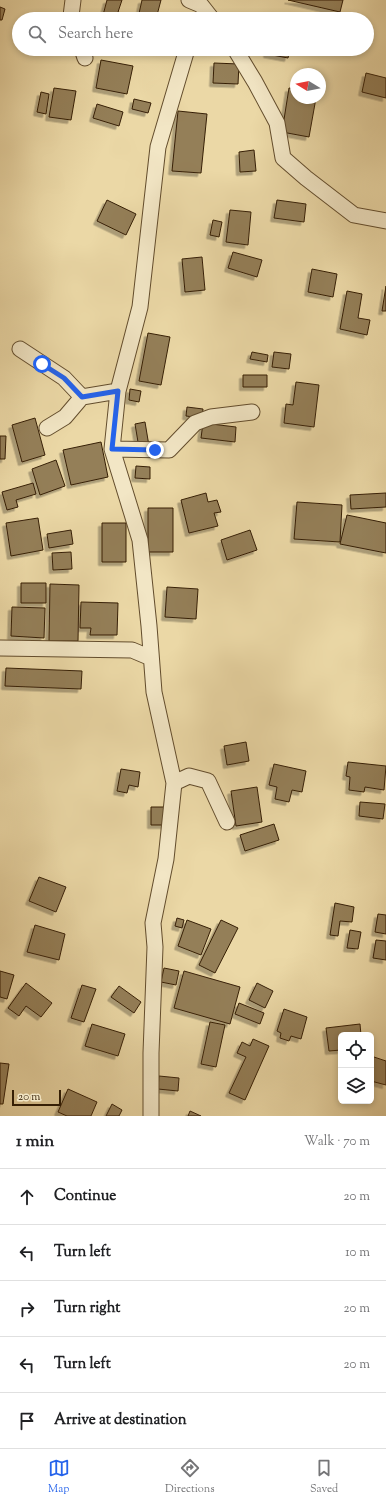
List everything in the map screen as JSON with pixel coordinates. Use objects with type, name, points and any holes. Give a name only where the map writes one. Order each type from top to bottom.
[{"type":"street","points":[[72,12],[73,0]]},
{"type":"street","points":[[151,1116],[154,947],[153,923],[166,859],[174,782],[154,692],[140,540],[112,449],[118,391],[140,307],[158,148],[185,56]]},
{"type":"street","points":[[239,56],[255,82],[276,123],[284,158],[306,178],[354,215],[386,221]]},
{"type":"street","points":[[20,349],[64,378],[82,397]]},
{"type":"street","points":[[47,428],[65,417],[82,397],[118,391]]},
{"type":"street","points":[[112,449],[169,450],[195,423],[211,417],[252,412]]},
{"type":"street","points":[[0,648],[132,650],[151,658]]},
{"type":"street","points":[[174,782],[189,776],[208,781],[227,822]]},
{"type":"building","points":[[107,0],[122,0],[118,12],[104,12]]},
{"type":"building","points":[[142,0],[161,0],[158,12],[139,12]]},
{"type":"building","points":[[288,0],[343,0],[340,12]]},
{"type":"building","points":[[0,7],[5,9],[2,20],[0,20]]},
{"type":"building","points":[[278,56],[288,56],[288,58]]},
{"type":"building","points":[[101,60],[133,66],[127,94],[96,88]]},
{"type":"building","points":[[214,63],[239,64],[238,84],[213,83]]},
{"type":"building","points":[[366,73],[386,78],[386,98],[362,92]]},
{"type":"building","points":[[54,88],[76,91],[71,120],[49,117]]},
{"type":"building","points":[[290,88],[290,104],[315,104],[309,137],[282,132]]},
{"type":"building","points":[[41,92],[49,94],[46,114],[37,112]]},
{"type":"building","points":[[134,99],[151,103],[148,113],[132,109]]},
{"type":"building","points":[[97,104],[123,112],[119,126],[93,118]]},
{"type":"building","points":[[178,111],[207,114],[201,173],[172,171]]},
{"type":"building","points":[[254,150],[256,171],[240,172],[239,152]]},
{"type":"building","points":[[107,200],[136,214],[126,235],[97,221]]},
{"type":"building","points":[[277,200],[306,204],[304,222],[274,218]]},
{"type":"building","points":[[230,210],[251,212],[248,245],[226,242]]},
{"type":"building","points":[[213,220],[222,222],[219,237],[210,235]]},
{"type":"building","points":[[233,252],[262,260],[257,277],[228,268]]},
{"type":"building","points":[[202,257],[205,290],[185,292],[182,259]]},
{"type":"building","points":[[312,269],[337,274],[333,297],[308,292]]},
{"type":"building","points":[[386,286],[386,311],[382,311]]},
{"type":"building","points":[[347,291],[362,294],[358,318],[370,320],[367,335],[340,329]]},
{"type":"building","points":[[148,333],[170,337],[161,385],[139,381]]},
{"type":"building","points":[[252,352],[268,355],[267,362],[250,359]]},
{"type":"building","points":[[274,352],[291,354],[289,369],[272,367]]},
{"type":"building","points":[[243,375],[267,375],[267,387],[243,387]]},
{"type":"building","points":[[296,382],[319,385],[314,427],[284,423],[286,404],[293,405]]},
{"type":"building","points":[[130,389],[141,391],[139,402],[129,400]]},
{"type":"building","points":[[187,407],[203,409],[202,418],[186,416]]},
{"type":"building","points":[[35,418],[45,455],[22,462],[12,425]]},
{"type":"building","points":[[145,422],[149,446],[139,448],[135,424]]},
{"type":"building","points":[[203,423],[236,427],[235,442],[201,438]]},
{"type":"building","points":[[0,436],[6,436],[5,459],[0,459]]},
{"type":"building","points":[[101,442],[108,477],[71,485],[63,450]]},
{"type":"building","points":[[56,460],[65,486],[40,495],[32,469]]},
{"type":"building","points":[[136,466],[150,467],[150,479],[135,478]]},
{"type":"building","points":[[33,483],[36,494],[16,500],[18,507],[7,510],[2,492]]},
{"type":"building","points":[[206,493],[208,502],[217,500],[221,512],[214,513],[218,526],[189,533],[181,500]]},
{"type":"building","points":[[386,493],[386,507],[351,509],[350,495]]},
{"type":"building","points":[[297,502],[342,505],[340,542],[294,539]]},
{"type":"building","points":[[148,508],[173,508],[173,552],[148,552]]},
{"type":"building","points":[[347,515],[386,523],[386,553],[340,544]]},
{"type":"building","points":[[38,518],[43,550],[11,556],[6,523]]},
{"type":"building","points":[[102,523],[126,523],[126,562],[102,562]]},
{"type":"building","points":[[71,530],[73,544],[49,548],[47,534]]},
{"type":"building","points":[[250,530],[257,550],[227,560],[221,540]]},
{"type":"building","points":[[71,552],[72,569],[53,570],[52,553]]},
{"type":"building","points":[[21,583],[46,583],[46,603],[21,603]]},
{"type":"building","points":[[50,584],[79,585],[78,641],[49,641]]},
{"type":"building","points":[[167,587],[198,589],[196,619],[165,617]]},
{"type":"building","points":[[81,602],[118,603],[117,635],[90,635],[91,628],[80,628]]},
{"type":"building","points":[[12,607],[45,608],[44,638],[11,636]]},
{"type":"building","points":[[6,668],[82,671],[81,689],[5,686]]},
{"type":"building","points":[[246,742],[249,761],[227,765],[224,746]]},
{"type":"building","points":[[348,762],[386,766],[384,790],[365,787],[364,792],[349,790],[350,777],[346,776]]},
{"type":"building","points":[[274,764],[306,771],[302,792],[292,790],[289,802],[275,799],[277,787],[269,785]]},
{"type":"building","points":[[121,769],[140,772],[138,787],[129,785],[127,793],[117,791]]},
{"type":"building","points":[[257,787],[262,822],[236,826],[231,791]]},
{"type":"building","points":[[360,802],[385,804],[383,819],[359,816]]},
{"type":"building","points":[[151,807],[166,807],[166,825],[151,825]]},
{"type":"building","points":[[274,824],[279,840],[245,851],[240,835]]},
{"type":"building","points":[[39,877],[66,887],[56,912],[29,901]]},
{"type":"building","points":[[335,903],[354,907],[352,922],[340,921],[338,936],[330,935]]},
{"type":"building","points":[[378,914],[386,915],[386,934],[375,932]]},
{"type":"building","points":[[177,918],[184,920],[182,928],[175,926]]},
{"type":"building","points":[[187,920],[211,929],[201,955],[178,946]]},
{"type":"building","points":[[221,920],[238,928],[215,973],[199,965]]},
{"type":"building","points":[[35,925],[65,934],[59,960],[27,952]]},
{"type":"building","points":[[350,930],[361,932],[358,949],[347,948]]},
{"type":"building","points":[[376,940],[386,941],[386,960],[373,958]]},
{"type":"building","points":[[164,968],[179,971],[176,985],[161,982]]},
{"type":"building","points":[[0,971],[14,975],[7,999],[0,997]]},
{"type":"building","points":[[184,971],[240,987],[230,1024],[174,1008]]},
{"type":"building","points":[[26,983],[52,1003],[41,1017],[26,1006],[19,1016],[8,1008]]},
{"type":"building","points":[[257,983],[273,991],[265,1008],[249,1000]]},
{"type":"building","points":[[82,985],[96,989],[84,1022],[71,1018]]},
{"type":"building","points":[[119,986],[141,1002],[134,1013],[111,997]]},
{"type":"building","points":[[239,1003],[264,1013],[260,1024],[235,1014]]},
{"type":"building","points":[[284,1009],[307,1017],[301,1039],[291,1036],[289,1041],[280,1038],[281,1033],[277,1031]]},
{"type":"building","points":[[210,1022],[225,1025],[216,1067],[201,1064]]},
{"type":"building","points":[[92,1024],[125,1034],[118,1056],[85,1046]]},
{"type":"building","points":[[360,1024],[361,1032],[338,1032],[338,1050],[329,1051],[326,1028]]},
{"type":"building","points":[[253,1039],[269,1046],[245,1100],[229,1093],[246,1057],[237,1053],[242,1042],[250,1046]]},
{"type":"building","points":[[374,1057],[386,1061],[386,1085],[374,1082]]},
{"type":"building","points":[[0,1063],[9,1064],[3,1104],[0,1104]]},
{"type":"building","points":[[159,1076],[179,1078],[178,1091],[158,1089]]},
{"type":"building","points":[[68,1089],[97,1102],[91,1116],[67,1116],[58,1112]]},
{"type":"building","points":[[112,1104],[122,1110],[119,1116],[106,1116]]},
{"type":"building","points":[[190,1111],[201,1116],[188,1116]]},
{"type":"route","points":[[42,364],[64,378],[82,397],[118,391],[112,449],[155,450]]}]
